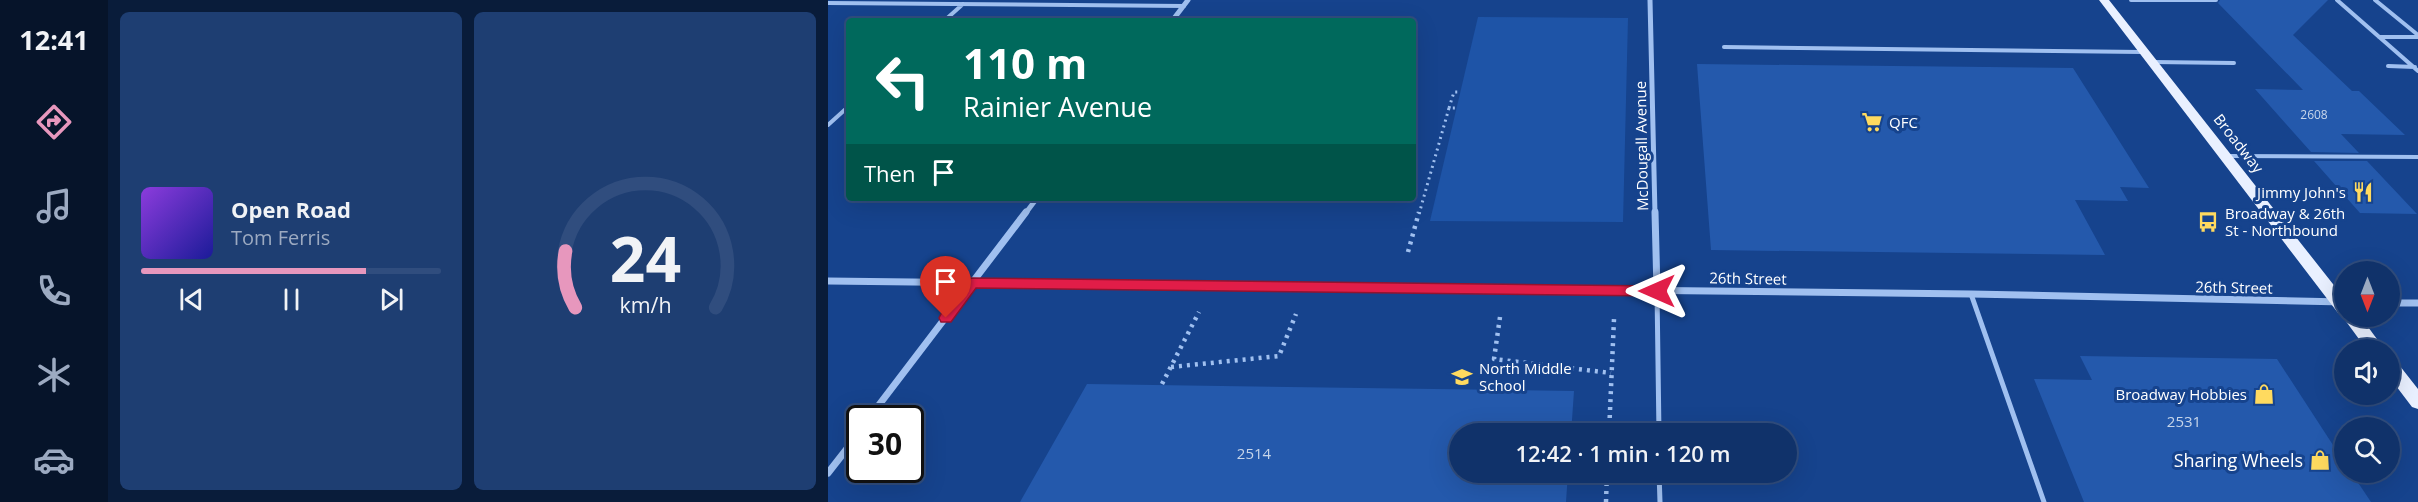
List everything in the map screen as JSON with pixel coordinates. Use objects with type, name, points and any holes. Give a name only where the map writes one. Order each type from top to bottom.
[{"type":"main road","name":"Broadway","points":[[2104,0],[2334,293]]},
{"type":"main road","points":[[2359,327],[2369,339]]},
{"type":"main road","points":[[2400,379],[2418,402]]},
{"type":"street","points":[[1174,18],[1188,0]]},
{"type":"street","name":"McDougall Avenue","points":[[1650,0],[1657,291]]},
{"type":"street","points":[[879,405],[1035,201]]},
{"type":"street","name":"26th Street","points":[[828,282],[1971,294],[2334,304]]},
{"type":"street","points":[[2400,303],[2418,303]]},
{"type":"street","points":[[828,473],[846,450]]},
{"type":"lane","points":[[2131,0],[2216,0]]},
{"type":"lane","points":[[2337,0],[2417,68]]},
{"type":"lane","points":[[2375,0],[2418,36]]},
{"type":"lane","points":[[828,3],[1184,6]]},
{"type":"lane","points":[[947,18],[963,4]]},
{"type":"lane","points":[[2379,36],[2418,36]]},
{"type":"lane","points":[[1724,47],[2149,57],[2234,63]]},
{"type":"lane","points":[[2388,66],[2417,68]]},
{"type":"lane","points":[[828,125],[846,109]]},
{"type":"lane","points":[[2226,156],[2418,157]]},
{"type":"lane","points":[[1657,291],[1659,423]]},
{"type":"lane","points":[[1971,294],[2044,502]]},
{"type":"lane","points":[[1659,483],[1660,502]]},
{"type":"path","points":[[1408,252],[1454,92],[1460,92]]},
{"type":"path","points":[[1449,108],[1456,108]]},
{"type":"path","points":[[1162,384],[1198,312]]},
{"type":"path","points":[[1171,367],[1279,356],[1296,314]]},
{"type":"path","points":[[1500,317],[1494,359],[1611,373]]},
{"type":"path","points":[[1609,423],[1614,319]]},
{"type":"path","points":[[1606,502],[1607,483]]},
{"type":"shaded area","points":[[1478,17],[1628,18],[1623,222],[1430,221]]},
{"type":"building","points":[[2220,0],[2328,0],[2293,35],[2352,91],[2359,91],[2405,135],[2341,134],[2359,153],[2311,152],[2255,89],[2303,90],[2218,3]]},
{"type":"building","points":[[1697,64],[2073,68],[2149,188],[2120,187],[2128,201],[2075,200],[2105,255],[1711,250]]},
{"type":"building","points":[[2314,161],[2367,161],[2417,214],[2360,213]]},
{"type":"building","points":[[2080,356],[2277,359],[2334,447],[2334,483],[2358,483],[2371,502],[2084,502],[2034,379],[2092,380]]},
{"type":"building","points":[[1087,384],[1574,391],[1572,423],[1449,423],[1449,483],[1567,483],[1566,502],[1020,502]]},
{"type":"place","name":"QFC","points":[[1872,122]]},
{"type":"place","name":"Jimmy John's","points":[[2363,192]]},
{"type":"place","name":"Broadway & 26th St - Northbound","points":[[2208,222]]},
{"type":"place","name":"North Middle School","points":[[1462,377]]},
{"type":"place","name":"Broadway Hobbies","points":[[2264,394]]},
{"type":"place","name":"Sharing Wheels","points":[[2320,460]]},
{"type":"route","points":[[946,318],[972,283],[1657,291]]}]
